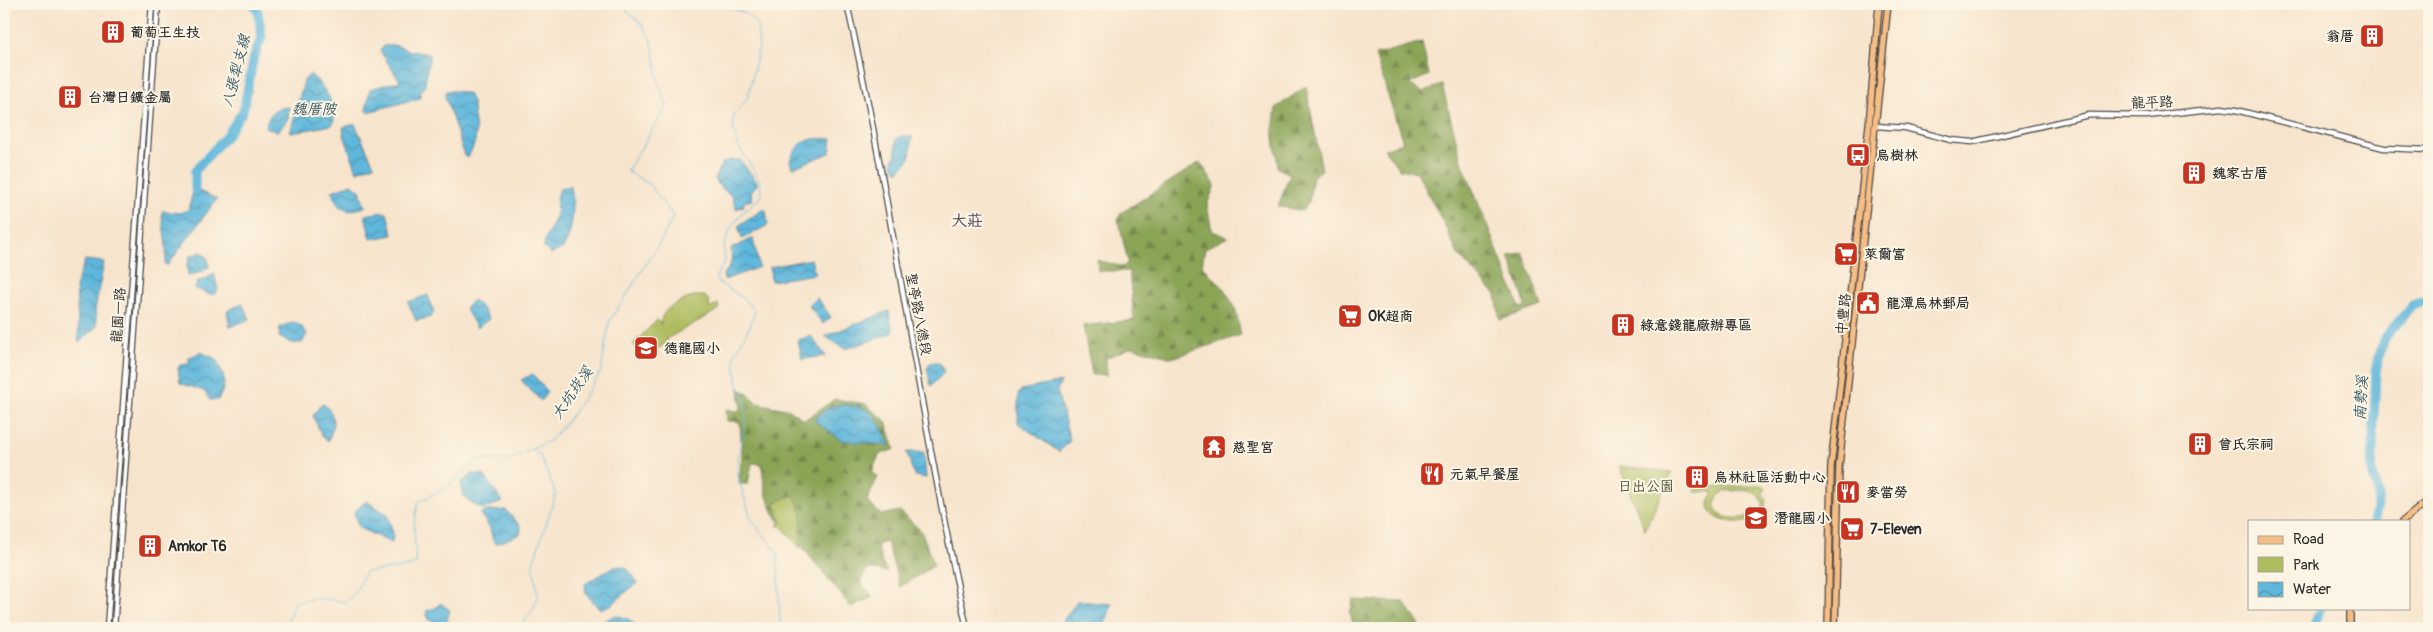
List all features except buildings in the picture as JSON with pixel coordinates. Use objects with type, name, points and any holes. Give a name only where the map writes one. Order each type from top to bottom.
[{"type":"main road","name":"中豐路","points":[[1828,628],[1831,466],[1869,125],[1879,4]]},
{"type":"main road","name":"中豐路","points":[[1835,628],[1839,466],[1888,4]]},
{"type":"main road","points":[[2404,520],[2429,500]]},
{"type":"main road","points":[[2350,610],[2350,628]]},
{"type":"street","name":"龍園一路","points":[[107,628],[152,4]]},
{"type":"street","name":"龍園一路","points":[[114,628],[158,4]]},
{"type":"street","name":"聖亭路八德段","points":[[848,4],[910,329],[952,565],[967,628]]},
{"type":"street","name":"龍平路","points":[[1876,126],[1906,128],[1952,140],[1972,142],[2089,115],[2153,116],[2221,108],[2242,111],[2384,148],[2429,150]]},
{"type":"green space","points":[[1422,42],[1429,75],[1409,84],[1422,92],[1442,85],[1462,162],[1520,308],[1526,306],[1509,256],[1523,252],[1542,306],[1500,320],[1496,295],[1458,255],[1417,172],[1399,169],[1384,149],[1403,142],[1375,55]]},
{"type":"green space","points":[[1306,86],[1322,170],[1313,176],[1309,202],[1302,211],[1278,206],[1290,174],[1278,168],[1273,130],[1276,108]]},
{"type":"green space","points":[[1200,162],[1215,185],[1207,205],[1212,231],[1228,237],[1205,248],[1202,266],[1222,286],[1235,307],[1241,335],[1172,358],[1132,347],[1106,358],[1107,375],[1092,375],[1083,326],[1134,320],[1129,271],[1098,271],[1097,260],[1123,267],[1128,262],[1118,219],[1121,213]]},
{"type":"green space","points":[[694,296],[705,296],[709,301],[710,309],[718,304],[720,309],[666,339],[668,343],[643,356],[633,344],[657,320],[661,324],[664,313],[668,309]]},
{"type":"green space","points":[[739,389],[747,393],[757,403],[790,410],[804,420],[835,399],[865,404],[886,421],[895,449],[879,455],[872,472],[878,477],[867,501],[881,515],[900,511],[922,532],[934,566],[900,587],[887,542],[877,545],[882,563],[887,572],[868,569],[862,578],[862,584],[873,597],[851,607],[790,532],[777,519],[766,493],[762,464],[752,463],[748,484],[739,484],[742,454],[740,422],[727,421],[726,409],[738,411],[741,407]]},
{"type":"green space","name":"日出公園","points":[[1619,466],[1672,472],[1645,530]]},
{"type":"green space","points":[[1765,486],[1765,491],[1762,492],[1766,500],[1765,513],[1757,519],[1747,522],[1725,521],[1716,517],[1710,511],[1709,503],[1714,492],[1695,492],[1695,487]],"holes":[[[1726,491],[1747,491],[1757,494],[1763,503],[1762,510],[1759,513],[1743,518],[1731,518],[1721,515],[1716,509],[1715,502]]]},
{"type":"green space","points":[[794,495],[802,513],[800,548],[782,527],[777,525],[782,522],[774,503]]},
{"type":"green space","points":[[1353,600],[1404,602],[1422,628],[1354,628],[1350,613]]},
{"type":"water","points":[[394,45],[411,51],[430,54],[424,88],[420,91],[420,98],[368,112],[366,110],[370,89],[400,81],[380,51],[384,46]]},
{"type":"water","name":"魏厝陂","points":[[310,74],[329,97],[334,112],[332,125],[290,133],[304,81]]},
{"type":"water","points":[[446,91],[468,94],[472,104],[476,138],[468,157],[465,157],[445,96]]},
{"type":"water","points":[[289,107],[288,119],[278,131],[265,127],[273,112]]},
{"type":"water","points":[[355,124],[374,165],[357,171],[343,127]]},
{"type":"water","points":[[901,136],[912,137],[910,158],[898,172],[892,164],[896,153],[896,139]]},
{"type":"water","points":[[812,139],[832,139],[830,153],[792,168],[790,160],[802,143]]},
{"type":"water","points":[[740,160],[758,183],[751,192],[752,200],[743,202],[744,206],[736,209],[732,196],[717,184],[715,177],[722,163]]},
{"type":"water","points":[[352,184],[360,190],[365,207],[349,211],[339,206],[332,191]]},
{"type":"water","points":[[561,187],[571,187],[573,201],[571,227],[563,248],[552,254],[544,248],[544,244],[555,219],[557,197]]},
{"type":"water","points":[[194,189],[217,199],[167,266],[165,264],[166,251],[162,211],[180,213],[188,210]]},
{"type":"water","points":[[762,210],[766,210],[768,225],[742,239],[738,226]]},
{"type":"water","points":[[387,213],[393,235],[371,239],[365,215]]},
{"type":"water","points":[[753,238],[759,267],[724,280],[723,274],[731,263],[731,249]]},
{"type":"water","points":[[202,252],[208,259],[209,267],[202,272],[188,276],[187,265],[190,256]]},
{"type":"water","points":[[811,259],[815,274],[771,281],[770,267]]},
{"type":"water","points":[[85,260],[104,262],[95,310],[97,326],[79,343],[76,285]]},
{"type":"water","points":[[214,273],[218,290],[215,294],[209,294],[195,288],[198,281],[204,280]]},
{"type":"water","points":[[428,295],[434,312],[431,317],[416,321],[408,302]]},
{"type":"water","points":[[817,298],[831,317],[823,324],[809,306]]},
{"type":"water","points":[[473,300],[482,308],[489,319],[477,328],[465,308]]},
{"type":"water","points":[[242,303],[250,319],[230,327],[227,311]]},
{"type":"water","points":[[889,311],[893,333],[845,349],[825,336]]},
{"type":"water","points":[[294,322],[301,326],[307,334],[302,343],[292,343],[279,337],[280,327]]},
{"type":"water","points":[[811,336],[826,356],[802,359],[798,340]]},
{"type":"water","points":[[200,352],[216,359],[221,370],[224,384],[218,400],[210,400],[204,391],[180,383],[178,368],[180,365],[189,364],[189,358]]},
{"type":"water","points":[[930,363],[941,364],[944,373],[931,386],[927,368]]},
{"type":"water","points":[[533,374],[547,392],[541,401],[521,380]]},
{"type":"water","points":[[1061,382],[1057,391],[1070,441],[1059,452],[1018,423],[1018,395],[1021,390]]},
{"type":"water","points":[[322,403],[330,411],[333,421],[328,441],[322,436],[313,416]]},
{"type":"water","points":[[835,405],[857,406],[871,413],[881,426],[890,446],[841,440],[814,420],[825,410]]},
{"type":"water","points":[[906,452],[924,452],[926,478],[915,476]]},
{"type":"water","points":[[473,474],[484,475],[502,502],[483,509],[467,499],[462,492],[461,482]]},
{"type":"water","points":[[366,501],[387,514],[393,532],[392,543],[359,528],[354,512]]},
{"type":"water","points":[[506,510],[521,527],[520,534],[496,544],[493,541],[490,528],[480,514],[486,511]]},
{"type":"water","points":[[620,566],[628,570],[637,583],[611,605],[600,609],[586,594],[585,584],[613,567]]},
{"type":"water","points":[[1077,601],[1112,604],[1104,628],[1058,628]]},
{"type":"water","points":[[440,603],[450,610],[447,620],[453,628],[432,628],[433,622],[428,619],[426,611],[435,608]]},
{"type":"water","points":[[619,616],[628,619],[640,628],[601,628],[600,624],[611,617]]},
{"type":"waterway","name":"八張犁支線","points":[[195,189],[195,171],[227,135],[243,111],[254,57],[262,37],[258,12],[253,4]]},
{"type":"waterway","name":"大坑崁溪","points":[[277,628],[288,620],[294,602],[318,598],[345,602],[355,593],[365,572],[416,564],[414,526],[418,502],[447,487],[475,460],[511,459],[551,440],[572,415],[601,372],[609,322],[661,241],[673,216],[649,184],[627,171],[667,106],[659,83],[652,41],[643,25],[619,4]]},
{"type":"waterway","points":[[716,4],[745,13],[757,25],[759,47],[748,97],[734,115],[733,128],[739,147],[760,181],[761,197],[743,212],[732,226],[724,245],[725,261],[716,277],[718,282],[742,297],[755,311],[750,326],[734,356],[738,385],[745,401],[746,421],[738,457],[738,476],[751,519],[778,553],[780,628]]},
{"type":"waterway","name":"南勢溪","points":[[2373,520],[2379,498],[2372,472],[2376,371],[2383,340],[2412,305],[2429,299]]},
{"type":"waterway","points":[[520,628],[534,608],[538,596],[533,563],[556,494],[540,455],[531,450]]},
{"type":"waterway","name":"南勢溪","points":[[2313,628],[2320,610]]},
{"type":"place","name":"葡萄王生技","points":[[113,32]]},
{"type":"place","name":"翁厝","points":[[2372,36]]},
{"type":"place","name":"台灣日鑛金屬","points":[[70,97]]},
{"type":"place","name":"烏樹林","points":[[1858,155]]},
{"type":"place","name":"魏家古厝","points":[[2194,173]]},
{"type":"place","name":"萊爾富","points":[[1846,254]]},
{"type":"place","name":"龍潭烏林郵局","points":[[1868,303]]},
{"type":"place","name":"OK超商","points":[[1350,316]]},
{"type":"place","name":"綠意錢龍廠辦專區","points":[[1623,325]]},
{"type":"place","name":"德龍國小","points":[[646,348]]},
{"type":"place","name":"曾氏宗祠","points":[[2200,444]]},
{"type":"place","name":"慈聖宮","points":[[1214,447]]},
{"type":"place","name":"元氣早餐屋","points":[[1432,474]]},
{"type":"place","name":"烏林社區活動中心","points":[[1697,477]]},
{"type":"place","name":"麥當勞","points":[[1848,492]]},
{"type":"place","name":"潛龍國小","points":[[1756,518]]},
{"type":"place","name":"7-Eleven","points":[[1852,529]]},
{"type":"place","name":"Amkor T6","points":[[150,546]]},
{"type":"district","name":"大莊","points":[[967,220]]}]
